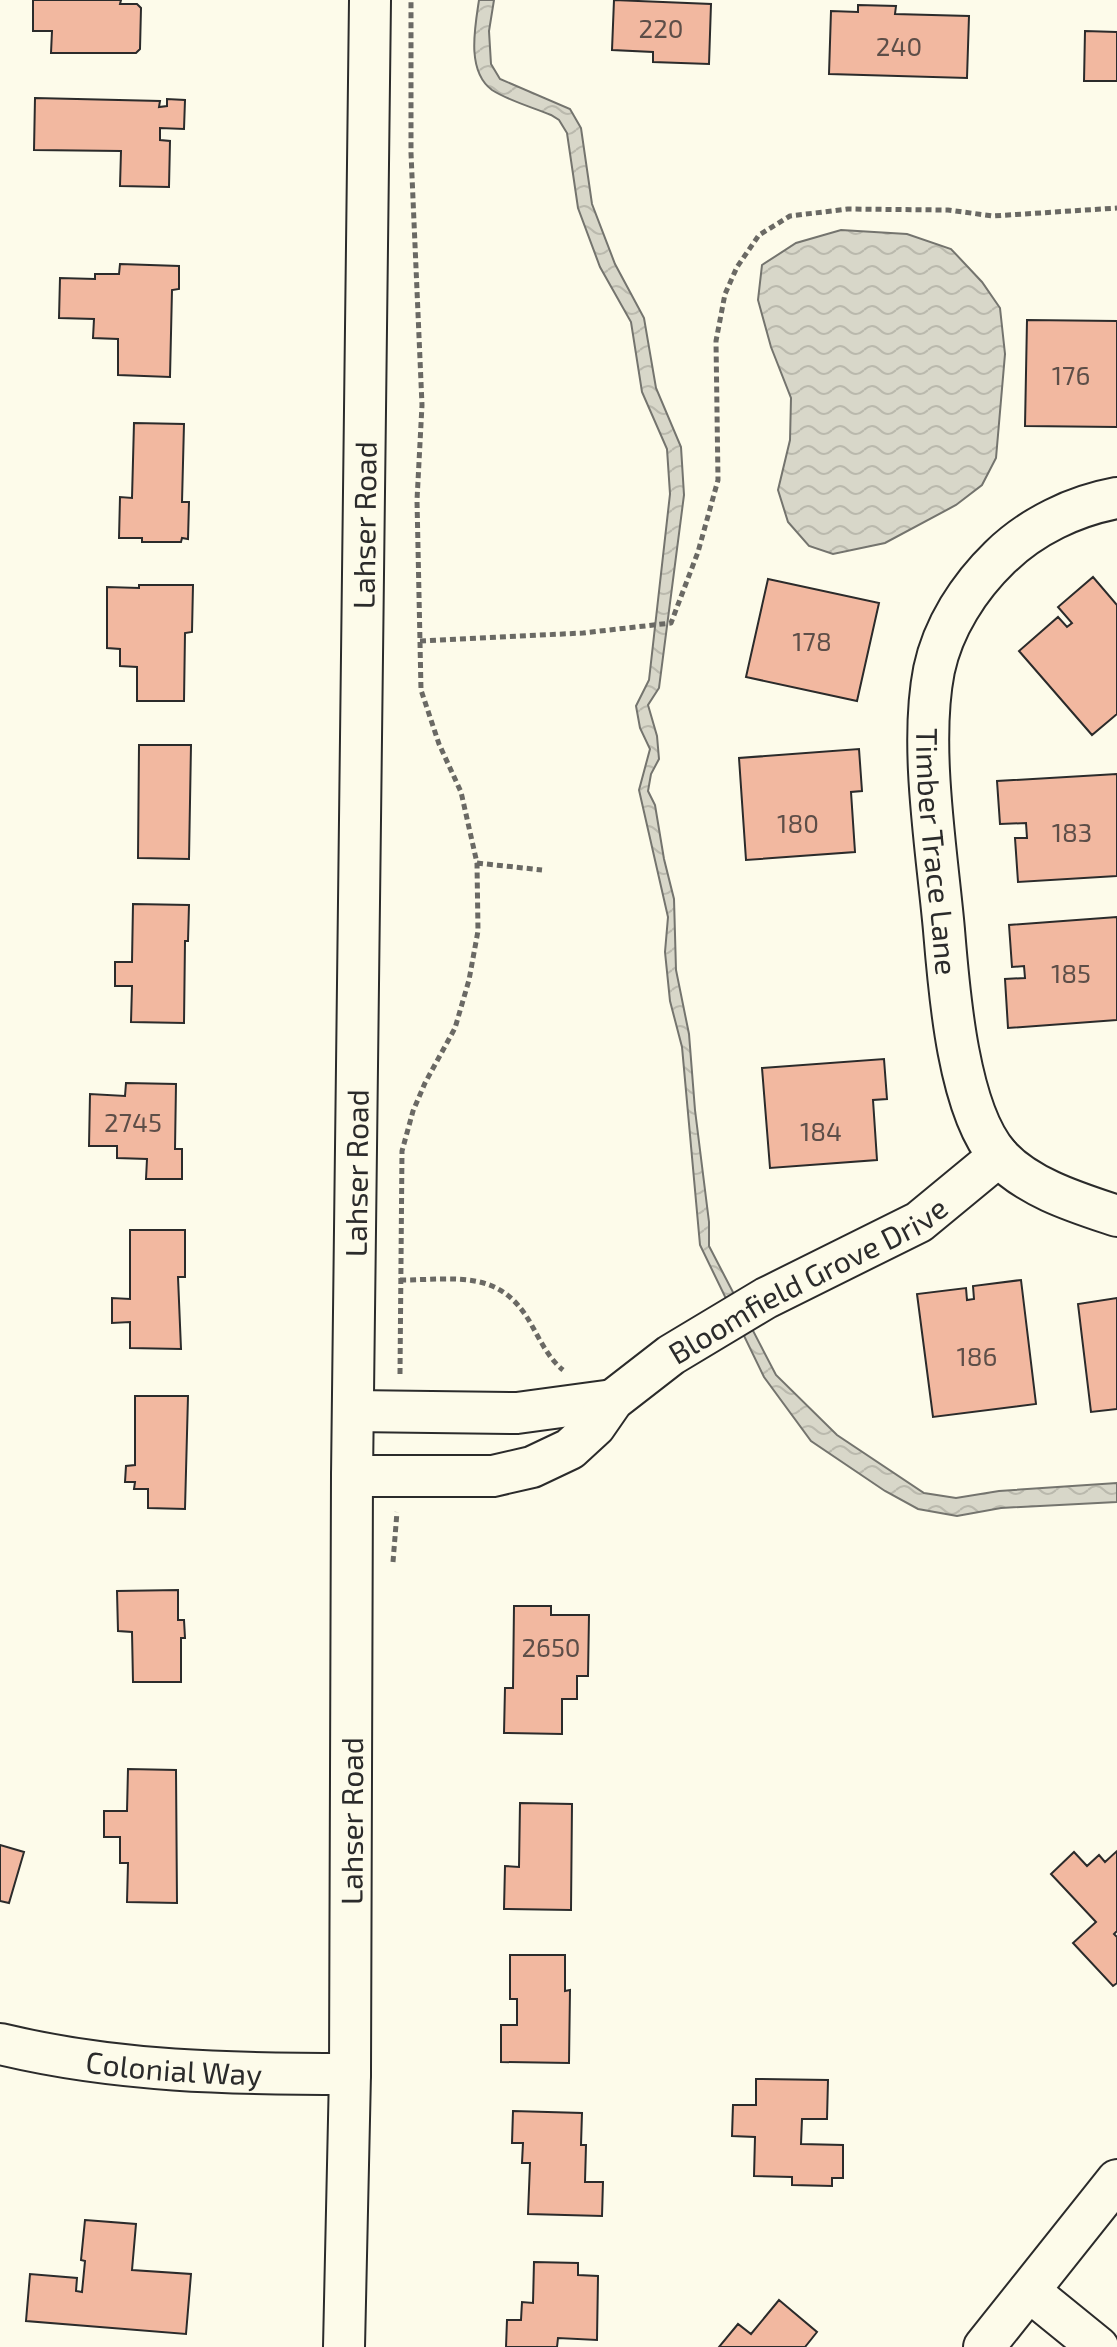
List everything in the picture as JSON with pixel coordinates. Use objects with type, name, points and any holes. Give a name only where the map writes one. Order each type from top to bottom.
[{"type":"street","name":"Lahser Road","points":[[344,2347],[350,2074],[352,1476],[370,0]]},
{"type":"street","name":"Timber Trace Lane","points":[[1117,498],[1089,503],[1047,522],[1010,547],[983,573],[961,604],[946,633],[934,669],[929,710],[930,764],[955,1035],[979,1125],[999,1156],[1020,1174],[1049,1190],[1117,1216]]},
{"type":"street","name":"Bloomfield Grove Drive","points":[[352,1476],[493,1476],[532,1467],[570,1449],[595,1426],[613,1400],[695,1339],[766,1298],[919,1222],[999,1156]]},
{"type":"street","name":"Bloomfield Grove Drive","points":[[353,1411],[517,1413],[613,1400]]},
{"type":"street","name":"Colonial Way","points":[[0,2044],[121,2067],[192,2073],[350,2074]]},
{"type":"street","points":[[984,2347],[1117,2180]]},
{"type":"street","points":[[1029,2291],[1098,2347]]},
{"type":"path","points":[[400,1375],[402,1151],[413,1111],[455,1028],[469,980],[478,931],[477,863],[461,792],[439,744],[421,690],[417,500],[422,405],[411,153],[411,0]]},
{"type":"path","points":[[420,641],[583,633],[671,623],[698,552],[718,480],[716,341],[725,294],[737,267],[759,235],[790,216],[848,209],[948,210],[993,216],[1117,208]]},
{"type":"path","points":[[477,863],[542,870]]},
{"type":"path","points":[[400,1280],[492,1283],[518,1304],[557,1365],[568,1373]]},
{"type":"water","points":[[479,0],[494,0],[489,31],[491,64],[500,79],[570,109],[581,128],[592,204],[615,264],[644,318],[656,388],[681,447],[684,495],[659,688],[648,705],[657,736],[659,759],[651,774],[648,791],[655,805],[674,899],[676,970],[689,1034],[709,1246],[776,1375],[837,1435],[924,1493],[956,1498],[999,1491],[1117,1483],[1117,1502],[1001,1508],[957,1516],[918,1509],[885,1491],[811,1441],[764,1377],[700,1245],[682,1047],[670,1001],[665,952],[668,917],[639,790],[650,749],[640,728],[636,706],[649,680],[670,494],[667,449],[642,392],[631,322],[600,267],[578,208],[567,133],[559,120],[551,115],[506,97],[484,82],[478,72],[474,48]]},
{"type":"water","points":[[841,230],[907,234],[951,249],[982,282],[1000,308],[1005,354],[996,458],[982,485],[956,505],[885,543],[833,554],[809,546],[788,522],[778,490],[790,440],[791,398],[771,347],[758,300],[762,265],[796,243]]},
{"type":"building","points":[[33,0],[121,0],[120,4],[137,4],[141,8],[140,49],[136,53],[51,53],[52,31],[33,31]]},
{"type":"building","points":[[614,0],[711,4],[709,64],[653,62],[653,52],[612,50]]},
{"type":"building","points":[[858,5],[896,6],[895,14],[969,16],[967,78],[829,74],[831,11],[858,12]]},
{"type":"building","points":[[1085,31],[1117,32],[1117,81],[1084,81]]},
{"type":"building","points":[[35,98],[160,101],[159,107],[167,106],[167,99],[185,100],[184,129],[160,128],[160,140],[170,141],[169,187],[120,186],[121,151],[34,150]]},
{"type":"building","points":[[120,264],[179,266],[179,289],[172,290],[170,377],[118,375],[118,339],[93,338],[94,319],[59,318],[60,278],[95,279],[95,274],[119,274]]},
{"type":"building","points":[[1027,320],[1117,321],[1117,427],[1025,426]]},
{"type":"building","points":[[134,423],[184,424],[182,502],[189,502],[188,539],[182,538],[181,542],[142,542],[142,538],[119,538],[120,497],[132,498]]},
{"type":"building","points":[[1093,577],[1117,605],[1117,714],[1092,735],[1019,651],[1058,617],[1067,627],[1072,623],[1058,607]]},
{"type":"building","points":[[768,579],[879,603],[857,701],[746,677]]},
{"type":"building","points":[[139,585],[193,585],[192,632],[185,633],[184,701],[137,701],[137,667],[120,666],[120,649],[107,648],[107,587],[139,588]]},
{"type":"building","points":[[139,745],[191,745],[189,859],[138,858]]},
{"type":"building","points":[[859,749],[862,791],[851,792],[855,852],[746,860],[739,758]]},
{"type":"building","points":[[1117,774],[1117,876],[1018,882],[1015,838],[1027,838],[1026,823],[1000,824],[997,781]]},
{"type":"building","points":[[133,904],[189,905],[188,941],[185,941],[184,1023],[131,1022],[132,986],[115,986],[115,962],[132,962]]},
{"type":"building","points":[[1117,917],[1117,1020],[1008,1028],[1005,979],[1025,978],[1024,966],[1012,967],[1009,925]]},
{"type":"building","points":[[884,1059],[887,1099],[873,1100],[877,1160],[770,1168],[762,1068]]},
{"type":"building","points":[[126,1083],[176,1084],[175,1149],[182,1149],[182,1179],[146,1179],[147,1159],[117,1158],[117,1146],[89,1146],[90,1094],[125,1096]]},
{"type":"building","points":[[130,1230],[185,1230],[185,1277],[178,1277],[181,1349],[130,1348],[130,1322],[112,1323],[112,1298],[130,1299]]},
{"type":"building","points":[[1021,1280],[1036,1404],[933,1417],[917,1294],[966,1288],[967,1300],[974,1299],[973,1286]]},
{"type":"building","points":[[1117,1298],[1117,1409],[1091,1412],[1078,1304]]},
{"type":"building","points":[[135,1396],[188,1396],[185,1509],[148,1508],[148,1489],[134,1489],[135,1482],[125,1482],[126,1466],[135,1465]]},
{"type":"building","points":[[178,1590],[178,1620],[184,1620],[185,1638],[181,1638],[181,1682],[133,1682],[132,1632],[118,1631],[117,1591]]},
{"type":"building","points":[[514,1606],[551,1606],[551,1615],[589,1615],[588,1676],[577,1676],[577,1699],[562,1699],[562,1734],[504,1733],[505,1688],[513,1688]]},
{"type":"building","points":[[128,1769],[176,1770],[177,1903],[127,1902],[128,1863],[120,1863],[120,1837],[104,1837],[104,1811],[127,1811]]},
{"type":"building","points":[[520,1803],[572,1804],[571,1910],[504,1909],[505,1866],[519,1867]]},
{"type":"building","points":[[0,1845],[24,1852],[9,1903],[0,1901]]},
{"type":"building","points":[[1117,1851],[1117,1931],[1114,1934],[1117,1937],[1117,1983],[1113,1986],[1073,1943],[1096,1922],[1051,1874],[1074,1852],[1087,1866],[1099,1855],[1105,1862]]},
{"type":"building","points":[[510,1955],[565,1955],[565,1991],[570,1990],[569,2063],[501,2062],[501,2025],[517,2025],[517,1999],[510,1999]]},
{"type":"building","points":[[756,2079],[828,2080],[827,2119],[802,2119],[801,2144],[843,2145],[843,2178],[832,2178],[832,2186],[792,2185],[792,2177],[754,2176],[755,2137],[732,2136],[733,2105],[756,2105]]},
{"type":"building","points":[[513,2111],[582,2113],[581,2145],[586,2145],[585,2182],[603,2182],[602,2216],[528,2214],[530,2163],[522,2163],[523,2143],[512,2143]]},
{"type":"building","points":[[85,2220],[136,2224],[132,2270],[191,2274],[186,2334],[26,2321],[30,2274],[77,2278],[76,2291],[82,2292]]},
{"type":"building","points":[[534,2262],[578,2263],[578,2275],[598,2276],[597,2340],[558,2338],[557,2347],[506,2347],[507,2320],[521,2320],[522,2302],[533,2303]]},
{"type":"building","points":[[779,2300],[817,2332],[805,2347],[719,2347],[738,2324],[751,2334]]}]
